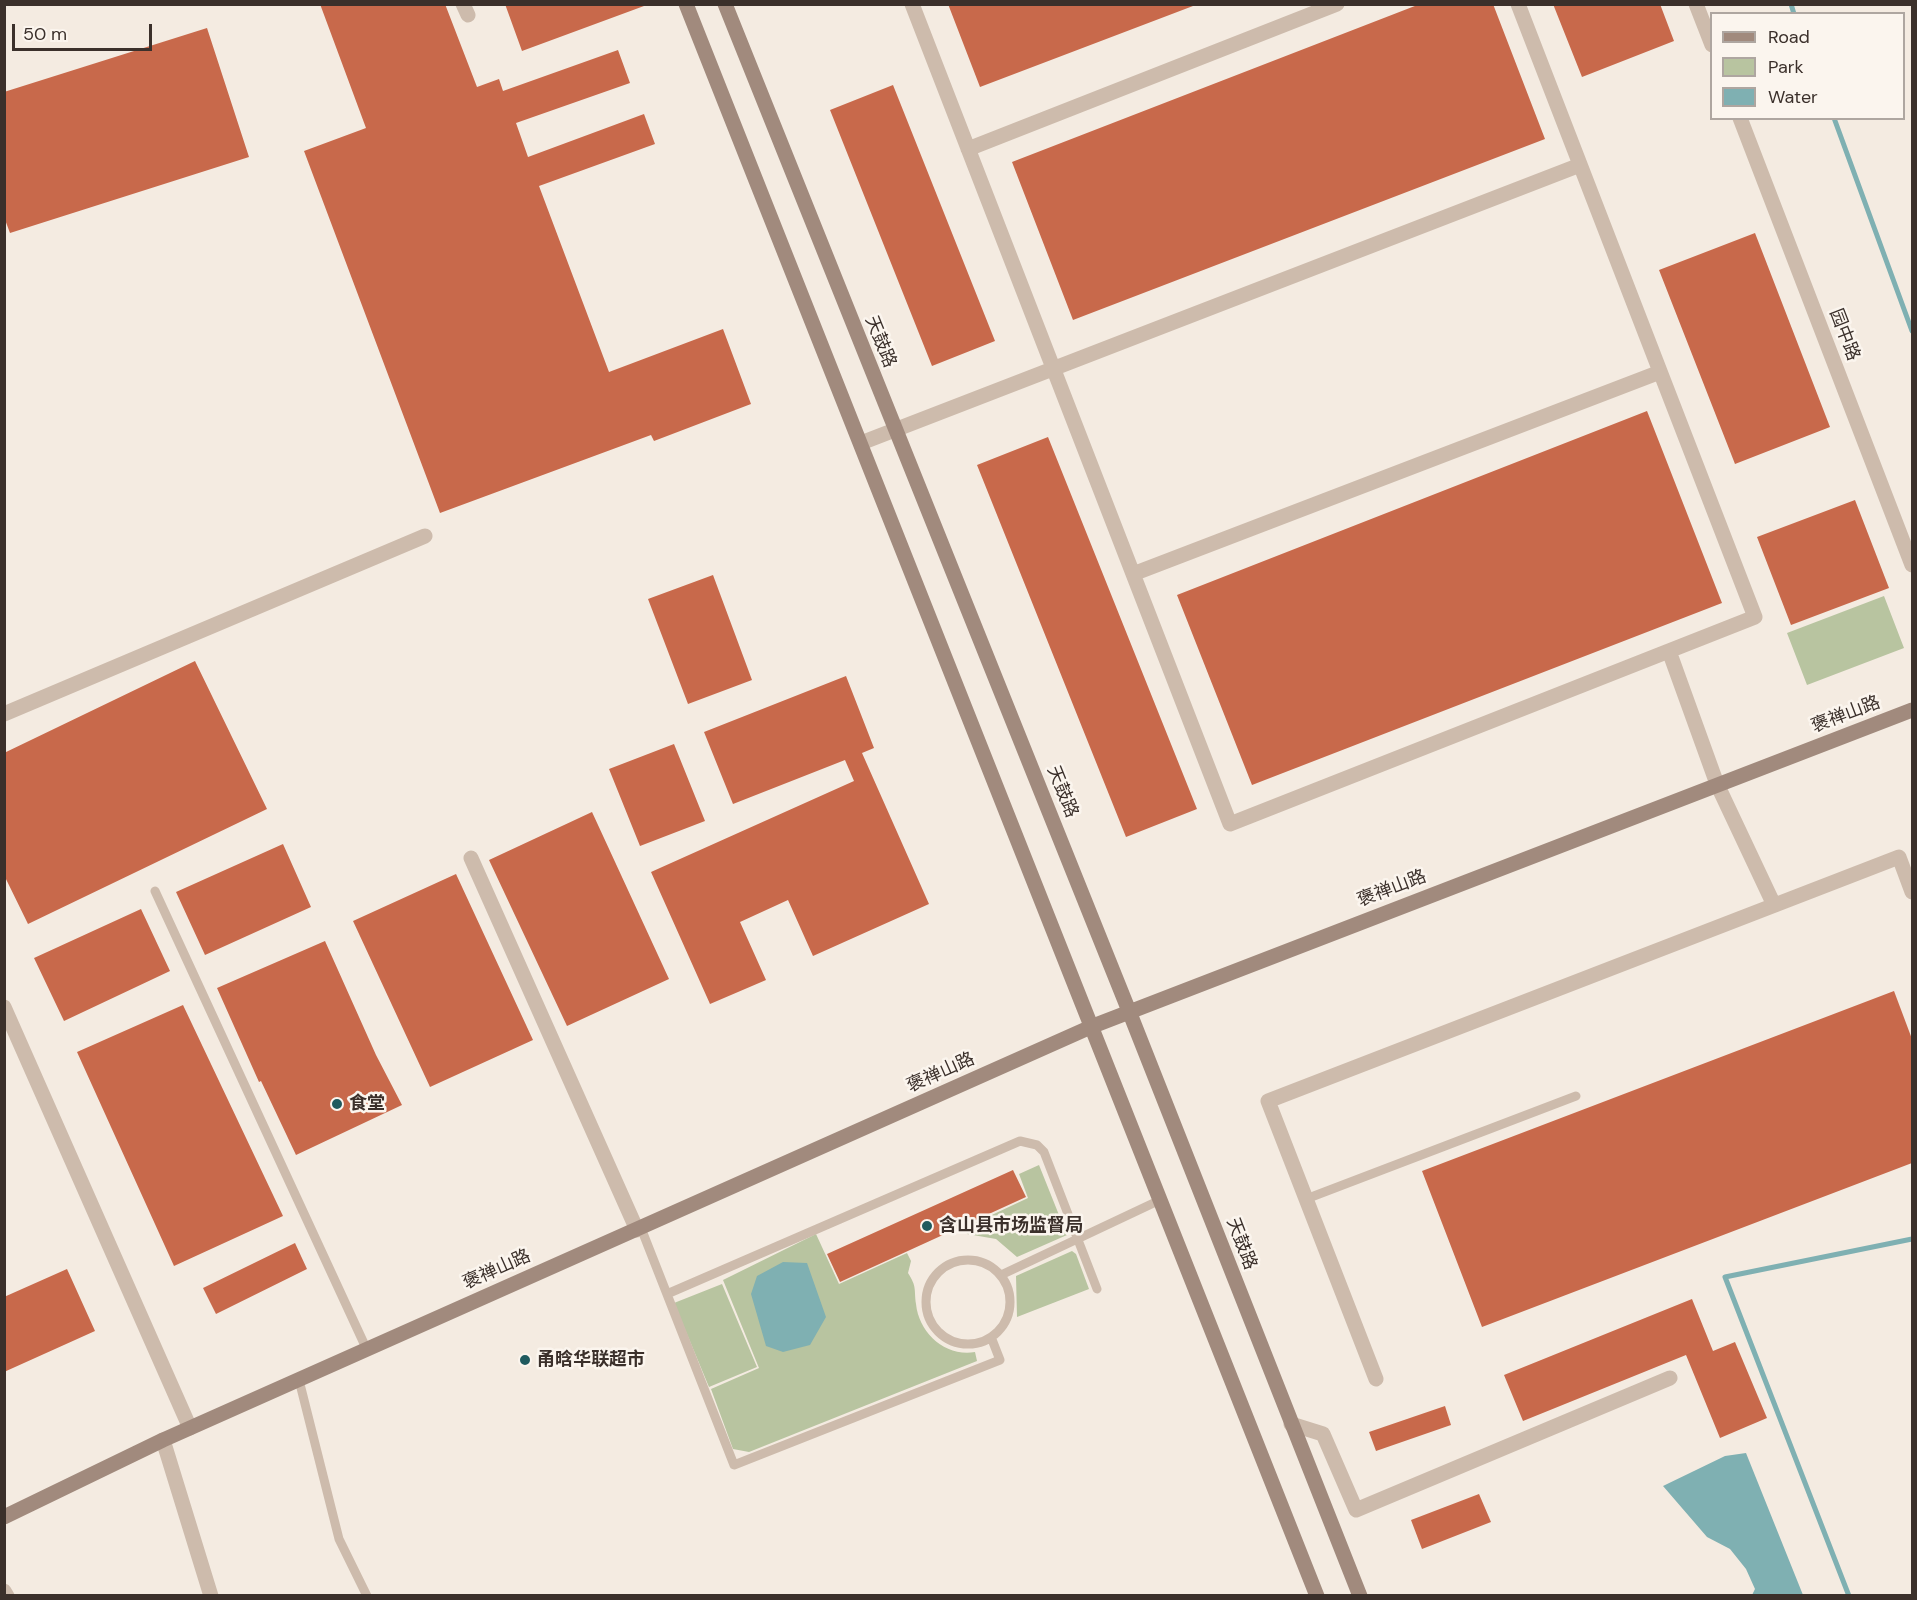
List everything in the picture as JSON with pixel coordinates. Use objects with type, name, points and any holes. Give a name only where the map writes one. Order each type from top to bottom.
[{"type":"main road","points":[[686,4],[1317,1596]]},
{"type":"main road","name":"天鼓路","points":[[725,4],[1129,1011],[1360,1596]]},
{"type":"main road","name":"褒禅山路","points":[[4,1517],[162,1440],[1093,1026],[1717,784],[1912,711]]},
{"type":"street","points":[[912,4],[1230,824],[1755,617],[1518,4]]},
{"type":"street","points":[[968,149],[1337,4]]},
{"type":"street","points":[[1696,4],[1710,40]]},
{"type":"street","name":"园中路","points":[[1741,120],[1912,565]]},
{"type":"street","points":[[861,443],[1580,165]]},
{"type":"street","points":[[1133,574],[1660,372]]},
{"type":"street","points":[[4,714],[425,536]]},
{"type":"street","points":[[1669,651],[1717,784],[1774,905]]},
{"type":"street","points":[[1376,1379],[1268,1101],[1899,857],[1912,892]]},
{"type":"street","points":[[471,858],[639,1229]]},
{"type":"street","points":[[4,1007],[190,1428]]},
{"type":"street","points":[[1291,1424],[1323,1434],[1356,1510],[1670,1378]]},
{"type":"street","points":[[162,1440],[211,1596]]},
{"type":"street","points":[[4,1591],[7,1596]]},
{"type":"lane","points":[[155,891],[367,1350]]},
{"type":"lane","points":[[1306,1199],[1576,1096]]},
{"type":"lane","points":[[667,1294],[1020,1141],[1037,1145],[1044,1152],[1097,1289]]},
{"type":"lane","points":[[1001,1275],[1160,1200]]},
{"type":"lane","points":[[639,1229],[734,1465],[1000,1360],[991,1338]]},
{"type":"lane","points":[[963,1260],[984,1263],[1001,1275],[1008,1287],[1011,1301],[1009,1315],[1002,1328],[991,1338],[978,1343],[965,1344],[946,1337],[931,1322],[926,1296],[938,1272],[949,1264],[963,1260]]},
{"type":"lane","points":[[298,1380],[339,1539],[367,1596]]},
{"type":"green space","points":[[1884,596],[1904,648],[1807,685],[1787,633]]},
{"type":"green space","points":[[1039,1165],[1067,1235],[1017,1257],[996,1239],[967,1234],[964,1228],[1028,1198],[1019,1174]]},
{"type":"green space","points":[[816,1234],[839,1284],[907,1253],[911,1261],[908,1273],[914,1285],[918,1315],[922,1324],[935,1341],[954,1351],[975,1352],[977,1361],[749,1452],[733,1449],[711,1389],[759,1368],[723,1280]]},
{"type":"green space","points":[[1072,1251],[1076,1254],[1089,1289],[1017,1317],[1016,1276]]},
{"type":"green space","points":[[722,1284],[757,1367],[709,1387],[674,1303]]},
{"type":"water","points":[[783,1262],[807,1263],[826,1317],[810,1345],[783,1352],[766,1346],[751,1294],[757,1276]]},
{"type":"water","points":[[1746,1453],[1803,1595],[1752,1595],[1755,1589],[1746,1569],[1730,1549],[1707,1537],[1663,1486],[1725,1456]]},
{"type":"building","points":[[320,4],[445,4],[477,87],[499,79],[503,91],[618,50],[630,83],[516,123],[528,157],[644,114],[655,144],[539,186],[609,372],[723,329],[751,404],[654,441],[651,435],[440,513],[304,151],[366,128]]},
{"type":"building","points":[[505,4],[643,4],[644,6],[522,51]]},
{"type":"building","points":[[948,4],[1193,4],[1193,6],[980,87]]},
{"type":"building","points":[[1420,4],[1493,4],[1545,139],[1073,320],[1012,162]]},
{"type":"building","points":[[1553,4],[1660,4],[1674,41],[1582,77]]},
{"type":"building","points":[[207,28],[249,157],[10,233],[4,217],[4,92]]},
{"type":"building","points":[[893,85],[995,341],[932,366],[830,110]]},
{"type":"building","points":[[1755,233],[1830,427],[1735,464],[1659,270]]},
{"type":"building","points":[[1647,411],[1722,603],[1252,785],[1177,595]]},
{"type":"building","points":[[1048,437],[1197,809],[1126,837],[977,465]]},
{"type":"building","points":[[1855,500],[1889,588],[1791,625],[1757,537]]},
{"type":"building","points":[[713,575],[752,680],[688,704],[648,599]]},
{"type":"building","points":[[195,661],[267,809],[28,924],[4,875],[4,753]]},
{"type":"building","points":[[846,676],[874,748],[862,753],[929,904],[813,956],[788,900],[740,922],[766,980],[710,1004],[651,872],[854,781],[845,760],[733,804],[704,732]]},
{"type":"building","points":[[674,744],[705,821],[640,846],[609,769]]},
{"type":"building","points":[[592,812],[669,979],[567,1026],[489,860]]},
{"type":"building","points":[[283,844],[311,907],[205,955],[176,892]]},
{"type":"building","points":[[456,874],[533,1040],[430,1087],[353,921]]},
{"type":"building","points":[[141,909],[170,971],[64,1021],[34,958]]},
{"type":"building","points":[[325,941],[376,1055],[402,1105],[296,1155],[261,1081],[259,1082],[217,988]]},
{"type":"building","points":[[1894,991],[1912,1039],[1912,1163],[1482,1327],[1422,1171]]},
{"type":"building","points":[[183,1005],[283,1216],[174,1266],[77,1052]]},
{"type":"building","name":"含山县市场监督局","points":[[1013,1170],[1026,1197],[840,1282],[827,1254]]},
{"type":"building","points":[[295,1243],[307,1269],[216,1314],[203,1288]]},
{"type":"building","points":[[67,1269],[95,1331],[4,1372],[4,1297]]},
{"type":"building","points":[[1692,1299],[1713,1351],[1735,1342],[1767,1418],[1720,1438],[1686,1355],[1523,1421],[1504,1375]]},
{"type":"building","points":[[1445,1406],[1451,1425],[1376,1451],[1369,1432]]},
{"type":"building","points":[[1479,1494],[1491,1522],[1422,1549],[1411,1520]]},
{"type":"waterway","points":[[1791,4],[1793,12]]},
{"type":"waterway","points":[[1835,120],[1912,331]]},
{"type":"waterway","points":[[1849,1596],[1725,1277],[1912,1239]]},
{"type":"place","name":"食堂","points":[[337,1104]]},
{"type":"place","name":"含山县市场监督局","points":[[927,1226]]},
{"type":"place","name":"甬晗华联超市","points":[[525,1360]]}]
